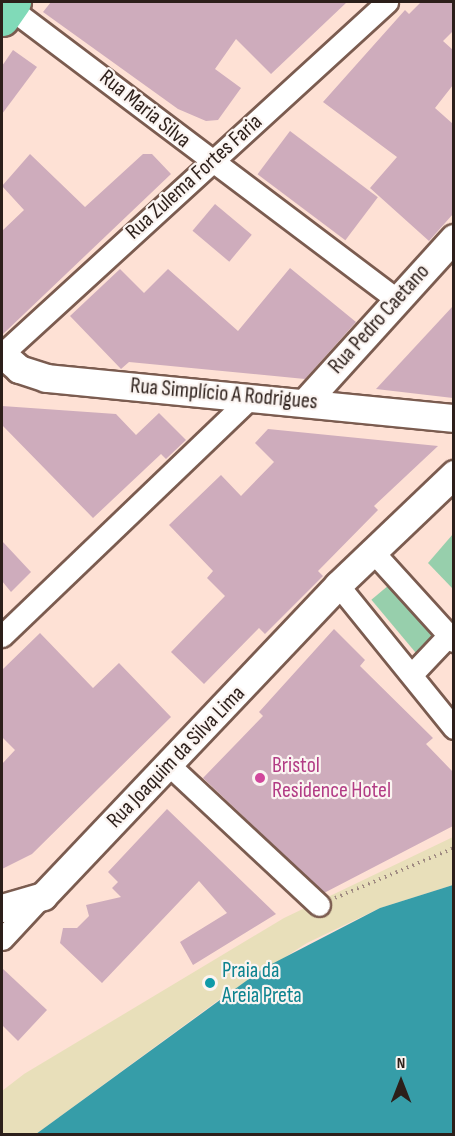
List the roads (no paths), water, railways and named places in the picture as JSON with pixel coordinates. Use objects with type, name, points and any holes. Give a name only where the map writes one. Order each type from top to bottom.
[{"type":"street","name":"Rua Zulema Fortes Faria","points":[[2,354],[387,2]]},
{"type":"street","name":"Rua Maria Silva","points":[[8,9],[46,30],[211,162],[395,298]]},
{"type":"street","name":"Rua Pedro Caetano","points":[[306,401],[395,298],[453,238]]},
{"type":"street","name":"Rua Simplício A Rodrigues","points":[[2,354],[19,369],[46,378],[250,398],[306,401],[453,418]]},
{"type":"street","points":[[2,636],[250,398]]},
{"type":"street","name":"Rua Joaquim da Silva Lima","points":[[2,908],[42,896],[170,765],[338,585],[375,555],[453,474]]},
{"type":"street","points":[[375,555],[451,638],[413,673]]},
{"type":"street","points":[[338,585],[413,673],[453,728]]},
{"type":"street","points":[[170,765],[319,905]]},
{"type":"street","points":[[2,939],[42,896]]},
{"type":"water","points":[[453,885],[453,1134],[36,1134],[264,968],[380,908]]},
{"type":"place","name":"Bristol Residence Hotel","points":[[260,778]]},
{"type":"place","name":"Praia da Areia Preta","points":[[210,983]]}]
